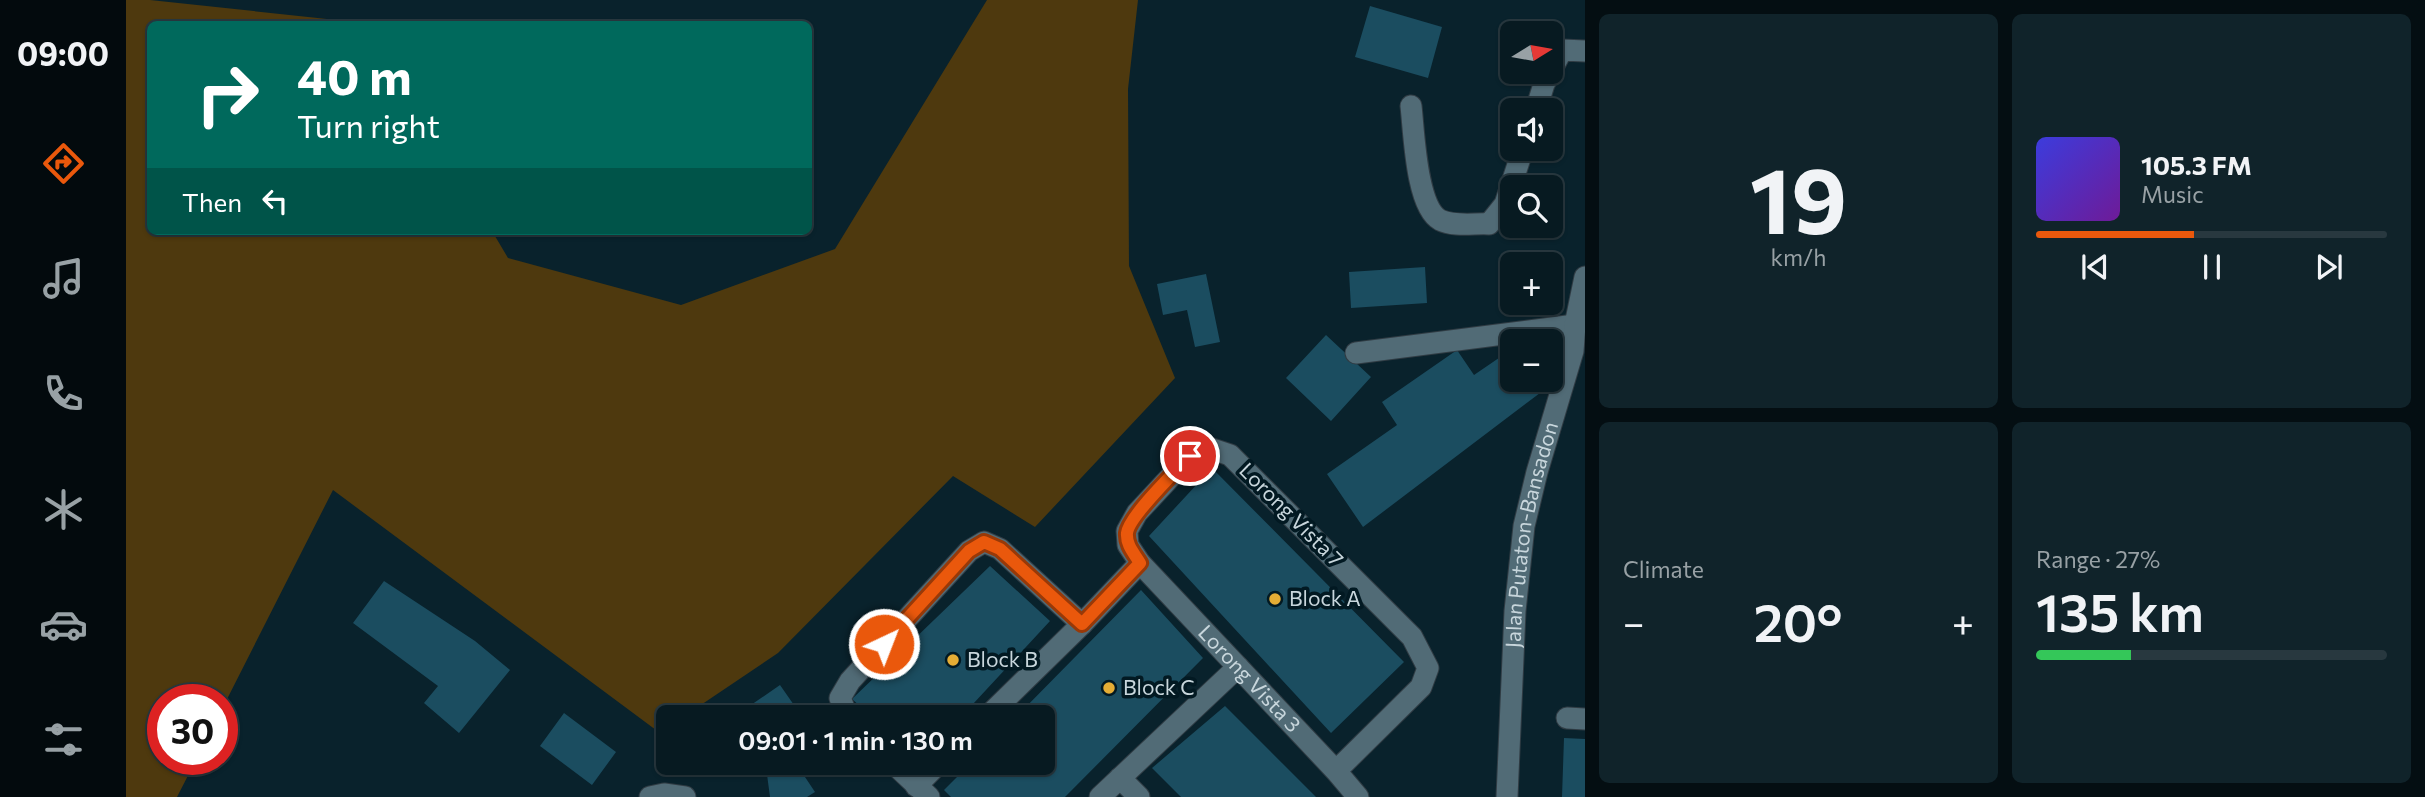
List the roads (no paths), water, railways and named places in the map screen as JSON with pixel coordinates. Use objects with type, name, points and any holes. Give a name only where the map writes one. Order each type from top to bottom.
[{"type":"street","points":[[1540,98],[1562,50],[1585,51]]},
{"type":"street","points":[[1411,106],[1423,189],[1428,207],[1439,220],[1489,224],[1504,204],[1519,161]]},
{"type":"street","name":"Jalan Putaton-Bansadon","points":[[1507,797],[1515,611],[1524,526],[1573,351],[1575,325],[1585,277]]},
{"type":"street","points":[[1356,353],[1575,325]]},
{"type":"street","name":"Lorong Vista 7","points":[[1140,563],[1128,545],[1127,531],[1138,513],[1190,456],[1209,447],[1230,455],[1412,637],[1428,668],[1421,687],[1336,771]]},
{"type":"street","points":[[843,705],[840,698],[849,681],[969,551],[984,542],[1000,549],[1082,624]]},
{"type":"street","points":[[999,705],[1140,563]]},
{"type":"street","name":"Lorong Vista 3","points":[[1140,563],[1358,797]]},
{"type":"street","points":[[1100,797],[1238,667]]},
{"type":"street","points":[[905,775],[922,791],[932,775]]},
{"type":"street","points":[[1120,778],[1139,797]]},
{"type":"street","points":[[650,797],[664,794],[685,797]]},
{"type":"place","name":"Block A","points":[[1275,599]]},
{"type":"place","name":"Block B","points":[[953,660]]},
{"type":"place","name":"Block C","points":[[1109,688]]}]
